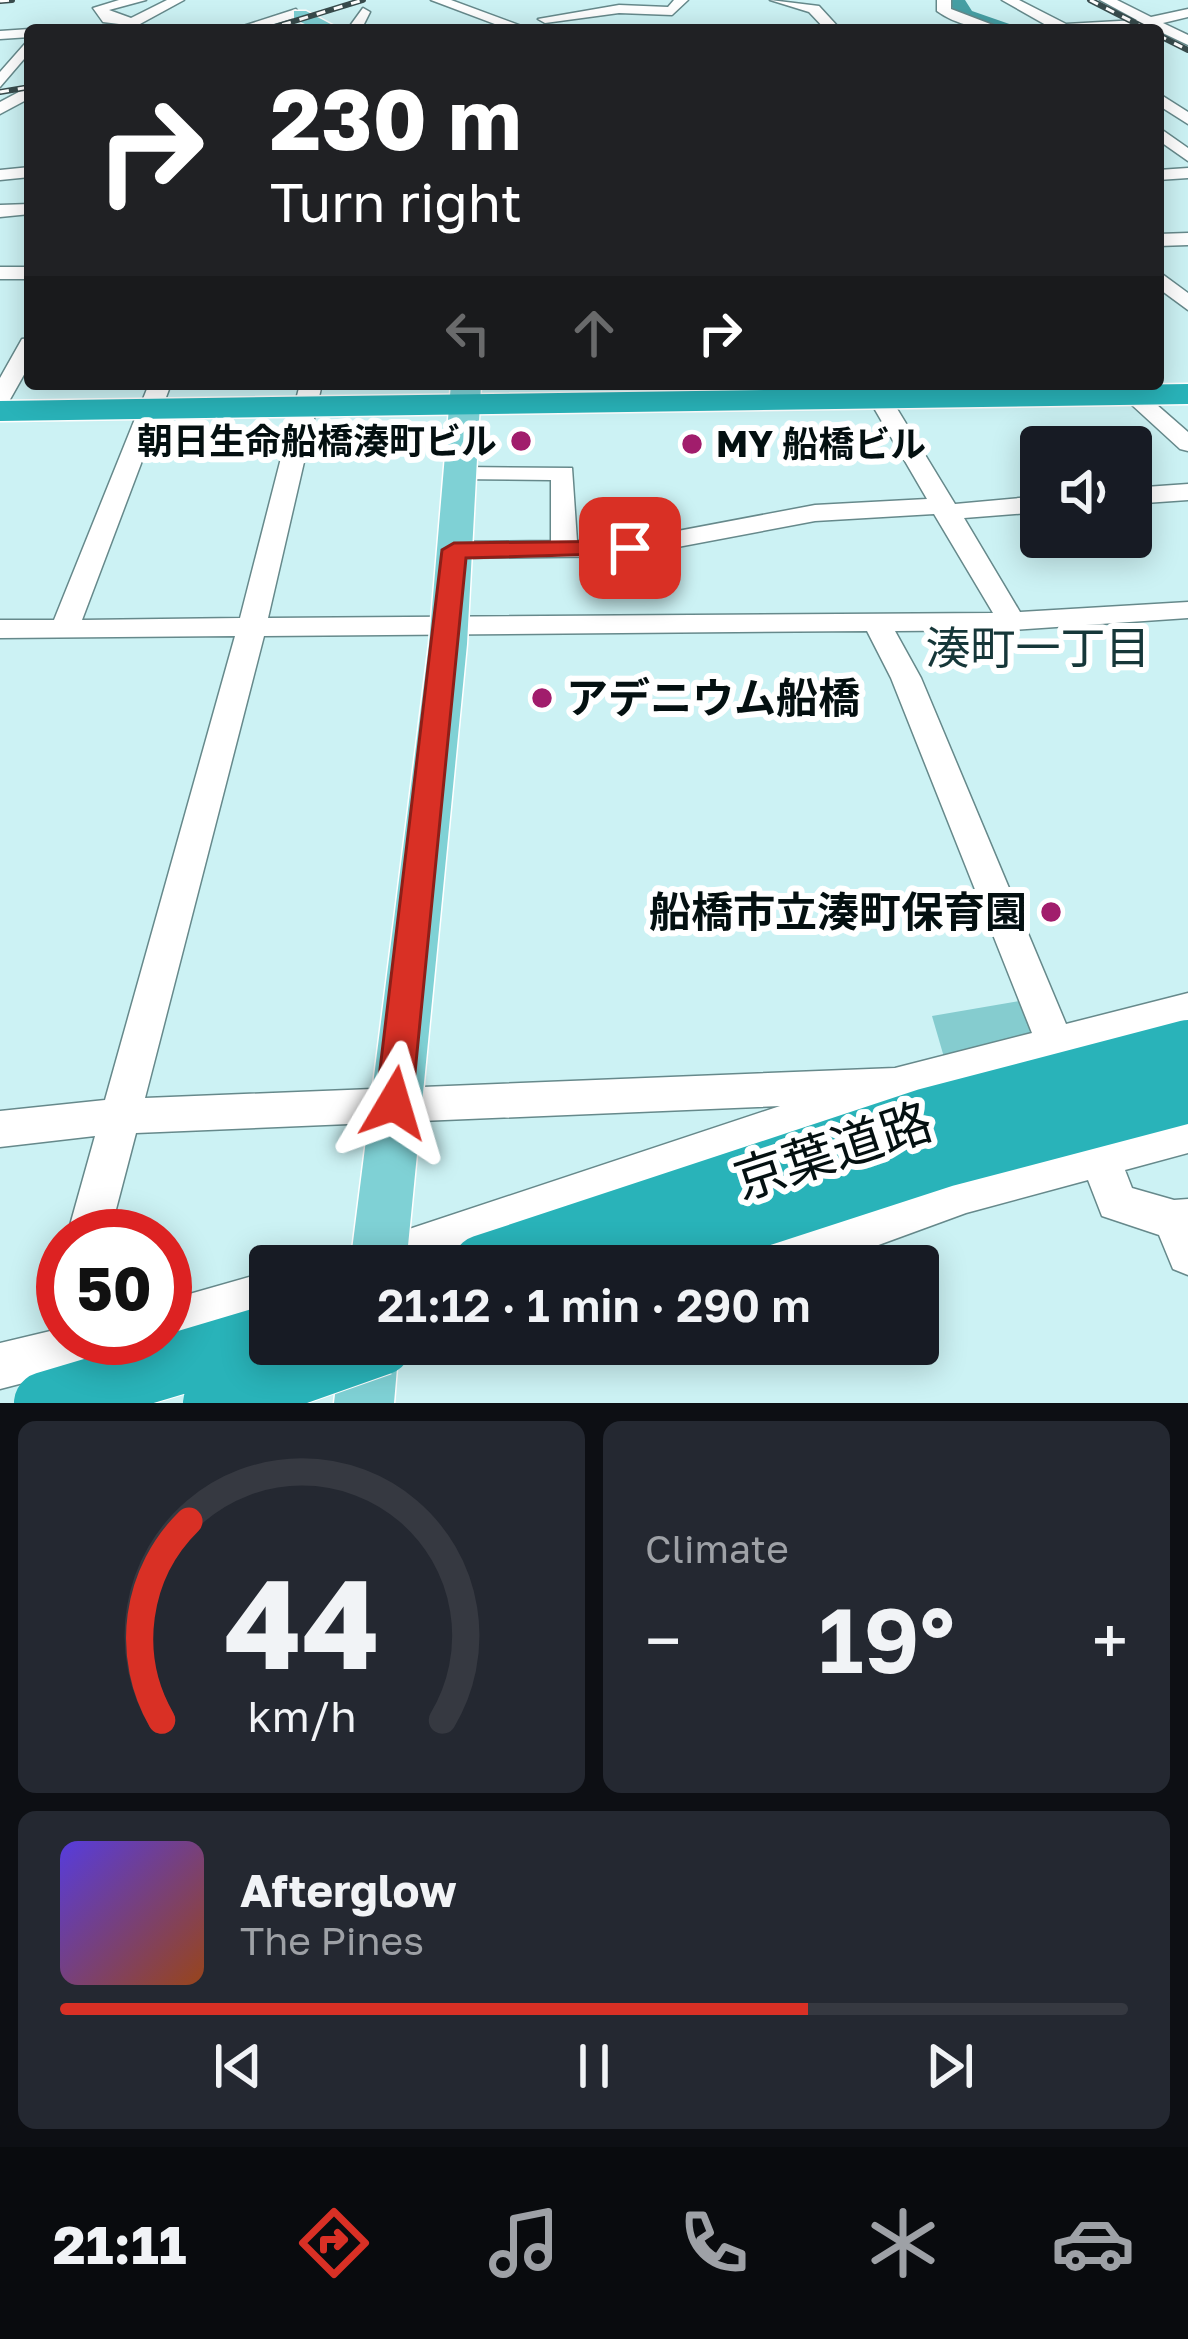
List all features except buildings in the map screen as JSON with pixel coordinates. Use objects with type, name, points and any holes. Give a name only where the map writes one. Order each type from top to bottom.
[{"type":"highway","points":[[0,411],[155,397],[1041,390]]},
{"type":"highway","points":[[1138,390],[1188,394]]},
{"type":"highway","name":"京葉道路","points":[[547,1245],[928,1119],[1188,1051]]},
{"type":"highway","name":"京葉道路","points":[[671,1245],[944,1156],[1188,1092]]},
{"type":"highway","points":[[54,1374],[249,1340]]},
{"type":"highway","points":[[214,1403],[322,1365]]},
{"type":"main road","points":[[297,14],[320,24]]},
{"type":"main road","points":[[375,1245],[449,623],[465,395]]},
{"type":"main road","points":[[364,1403],[368,1365]]},
{"type":"street","points":[[121,24],[108,19],[100,8],[139,0]]},
{"type":"street","points":[[130,24],[177,0]]},
{"type":"street","points":[[438,0],[508,24]]},
{"type":"street","points":[[544,19],[619,9],[672,11],[681,0]]},
{"type":"street","points":[[777,0],[814,9],[828,24]]},
{"type":"street","points":[[944,0],[944,11],[950,14],[997,24]]},
{"type":"street","points":[[968,0],[997,24]]},
{"type":"street","points":[[1014,3],[1042,0]]},
{"type":"street","points":[[1107,0],[1154,24]]},
{"type":"street","points":[[278,1],[297,14]]},
{"type":"street","points":[[1014,3],[1054,24]]},
{"type":"street","points":[[481,14],[511,8]]},
{"type":"street","points":[[357,24],[363,12]]},
{"type":"street","points":[[1121,24],[1188,13]]},
{"type":"street","points":[[260,24],[297,14]]},
{"type":"street","points":[[0,87],[24,47]]},
{"type":"street","points":[[1167,53],[1188,51]]},
{"type":"street","points":[[1164,101],[1188,119]]},
{"type":"street","points":[[1164,138],[1188,156]]},
{"type":"street","points":[[1164,282],[1188,303]]},
{"type":"street","points":[[0,398],[24,355]]},
{"type":"street","points":[[1126,390],[1188,444]]},
{"type":"street","points":[[874,392],[1012,621]]},
{"type":"street","points":[[94,1209],[252,627],[308,396]]},
{"type":"street","points":[[65,628],[155,397]]},
{"type":"street","points":[[460,474],[563,473],[564,549]]},
{"type":"street","points":[[1152,495],[1188,492]]},
{"type":"street","points":[[454,550],[630,548],[815,513],[1020,505]]},
{"type":"street","points":[[0,629],[1012,621],[1188,610]]},
{"type":"street","points":[[877,622],[906,678],[1117,1202],[1183,1232]]},
{"type":"street","points":[[428,1245],[895,1085],[1054,1039],[1188,1008]]},
{"type":"street","points":[[0,1129],[116,1116],[895,1085]]},
{"type":"street","points":[[823,1245],[966,1194],[1188,1136]]},
{"type":"street","points":[[192,1315],[249,1298]]},
{"type":"street","points":[[0,1366],[54,1374]]},
{"type":"shaded area","points":[[1031,999],[1045,1034],[946,1064],[932,1016]]},
{"type":"waterway","points":[[956,0],[966,15],[997,24]]},
{"type":"railway","points":[[0,1],[12,0]]},
{"type":"railway","points":[[285,24],[363,0]]},
{"type":"railway","points":[[1090,0],[1137,24]]},
{"type":"railway","points":[[1164,38],[1188,50]]},
{"type":"railway","points":[[0,92],[24,88]]},
{"type":"place","name":"朝日生命船橋湊町ビル","points":[[521,441]]},
{"type":"place","name":"MY 船橋ビル","points":[[692,444]]},
{"type":"place","name":"アデニウム船橋","points":[[542,698]]},
{"type":"place","name":"船橋市立湊町保育園","points":[[1051,912]]},
{"type":"district","name":"湊町一丁目","points":[[1038,648]]},
{"type":"route","points":[[394,1103],[448,644],[454,550],[630,548]]}]
